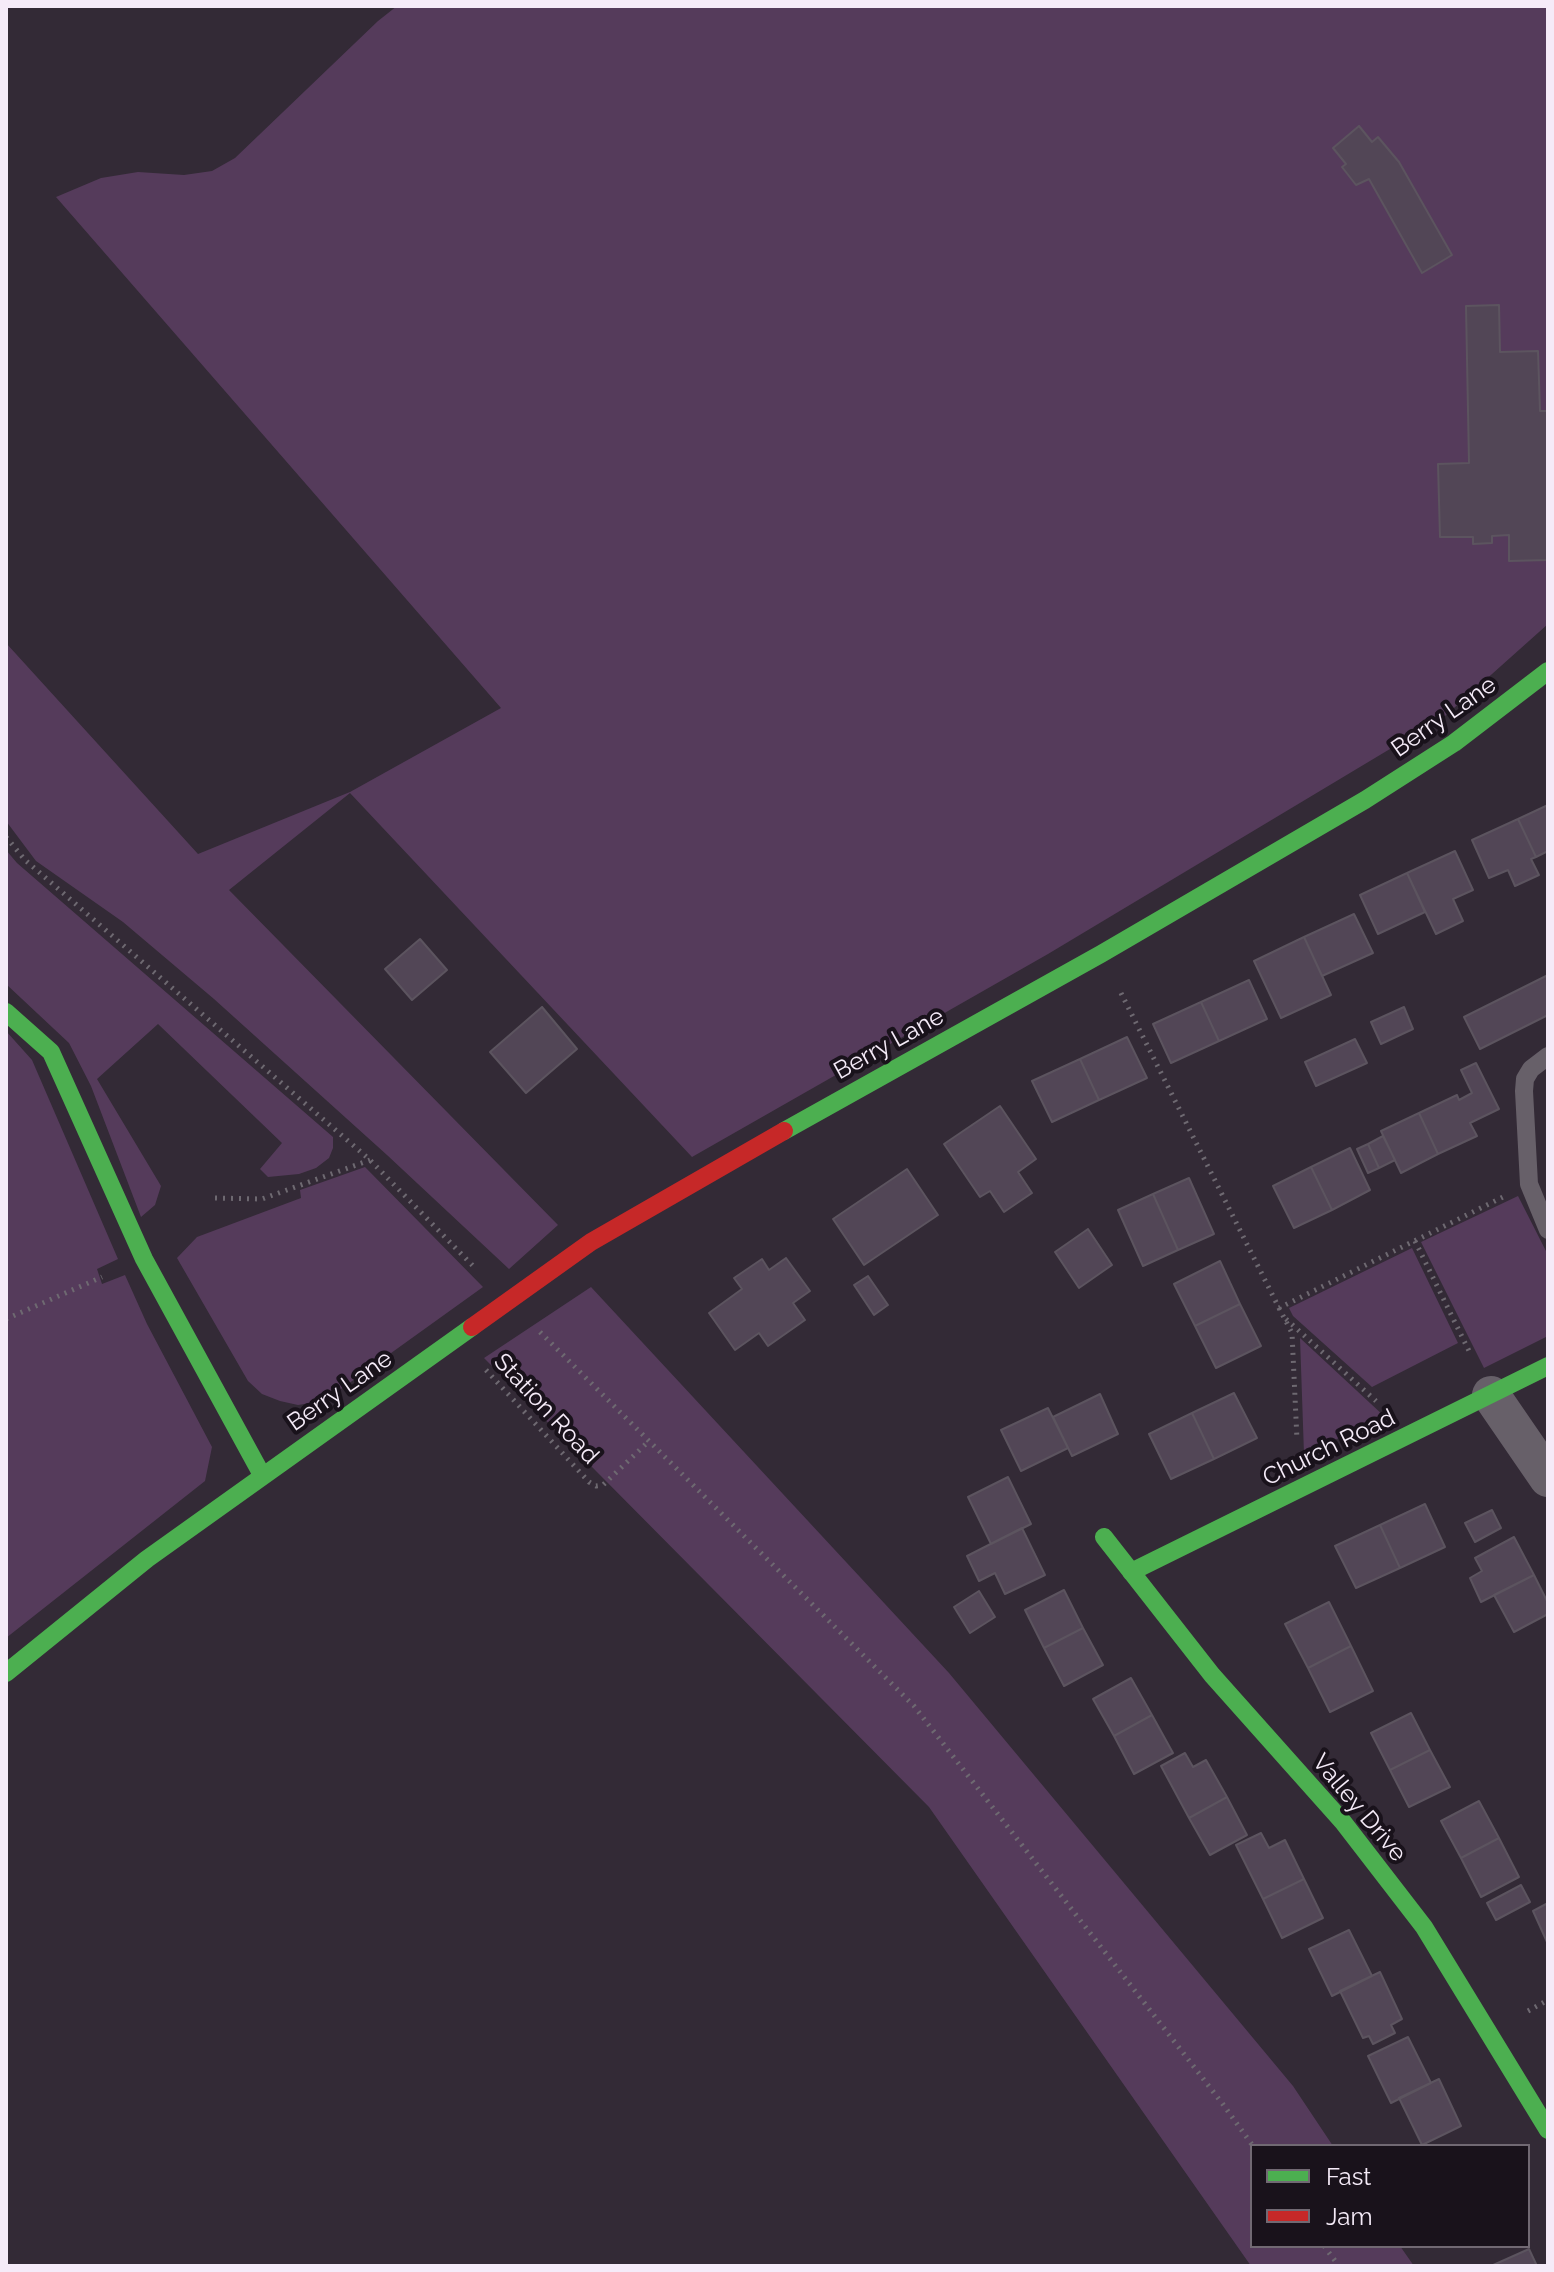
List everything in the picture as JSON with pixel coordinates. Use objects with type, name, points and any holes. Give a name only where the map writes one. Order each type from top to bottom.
[{"type":"street","name":"Berry Lane","points":[[6,1673],[147,1559],[591,1242],[868,1082],[1101,954],[1391,784],[1454,743],[1548,671]]},
{"type":"street","points":[[6,1012],[51,1052],[144,1259],[262,1475]]},
{"type":"street","name":"Church Road","points":[[1131,1572],[1548,1366]]},
{"type":"street","points":[[1491,1395],[1548,1478]]},
{"type":"street","name":"Valley Drive","points":[[1104,1537],[1212,1675],[1343,1822],[1424,1927],[1548,2130]]},
{"type":"lane","points":[[1548,1056],[1531,1069],[1525,1079],[1524,1091],[1529,1184],[1548,1230]]},
{"type":"path","points":[[6,837],[25,860],[370,1160],[480,1273]]},
{"type":"path","points":[[1101,954],[1292,1333],[1300,1490]]},
{"type":"path","points":[[215,1198],[262,1199],[370,1160]]},
{"type":"path","points":[[1279,1308],[1529,1184]]},
{"type":"path","points":[[1415,1241],[1491,1395]]},
{"type":"path","points":[[6,1319],[144,1259]]},
{"type":"path","points":[[1284,1317],[1412,1434]]},
{"type":"path","points":[[536,1329],[914,1706],[1251,2144]]},
{"type":"path","name":"Station Road","points":[[459,1335],[589,1482],[596,1486],[603,1485],[649,1441]]},
{"type":"path","points":[[1326,2248],[1339,2266]]},
{"type":"shaded area","points":[[397,6],[1548,6],[1548,624],[1445,716],[1048,954],[692,1157],[350,793],[229,890],[558,1225],[509,1269],[214,999],[123,922],[36,861],[6,821],[6,643],[198,854],[350,792],[501,708],[56,197],[101,178],[138,172],[184,175],[212,171],[235,158]]},
{"type":"shaded area","points":[[6,850],[17,863],[333,1137],[329,1158],[316,1168],[299,1174],[268,1177],[260,1169],[282,1143],[158,1024],[97,1079],[161,1186],[155,1205],[141,1217],[91,1086],[69,1043],[6,984]]},
{"type":"shaded area","points":[[6,1031],[32,1060],[118,1259],[97,1269],[102,1284],[125,1275],[147,1324],[212,1447],[205,1481],[6,1638]]},
{"type":"shaded area","points":[[365,1167],[483,1287],[334,1394],[317,1402],[298,1405],[262,1394],[248,1381],[177,1258],[197,1237],[301,1198],[300,1190]]},
{"type":"shaded area","points":[[1518,1196],[1548,1255],[1548,1336],[1484,1368],[1421,1242]]},
{"type":"shaded area","points":[[1412,1248],[1458,1343],[1372,1387],[1293,1316],[1289,1308]]},
{"type":"shaded area","points":[[591,1287],[949,1673],[1293,2086],[1332,2144],[1250,2144],[1250,2248],[1401,2248],[1414,2266],[1251,2266],[929,1807],[484,1358]]},
{"type":"shaded area","points":[[1300,1338],[1384,1416],[1304,1455],[1304,1454]]},
{"type":"building","points":[[1359,126],[1372,142],[1378,137],[1399,162],[1452,255],[1422,273],[1369,179],[1356,185],[1342,167],[1346,164],[1333,148]]},
{"type":"building","points":[[1499,305],[1500,352],[1538,351],[1540,411],[1548,411],[1548,560],[1509,561],[1509,535],[1492,536],[1492,543],[1473,544],[1473,537],[1440,537],[1438,464],[1469,463],[1466,306]]},
{"type":"building","points":[[1548,805],[1548,851],[1536,857],[1518,819]]},
{"type":"building","points":[[1518,819],[1536,857],[1531,859],[1539,875],[1515,886],[1508,870],[1489,878],[1472,840]]},
{"type":"building","points":[[1455,851],[1473,890],[1453,899],[1463,921],[1436,934],[1407,873]]},
{"type":"building","points":[[1407,873],[1425,912],[1378,934],[1360,895]]},
{"type":"building","points":[[1354,914],[1373,953],[1322,976],[1304,937]]},
{"type":"building","points":[[1304,937],[1331,995],[1281,1018],[1254,961]]},
{"type":"building","points":[[420,939],[447,970],[412,1000],[385,969]]},
{"type":"building","points":[[1548,975],[1548,1015],[1480,1049],[1464,1017]]},
{"type":"building","points":[[1249,980],[1267,1019],[1219,1041],[1201,1002]]},
{"type":"building","points":[[1201,1002],[1219,1041],[1171,1063],[1153,1024]]},
{"type":"building","points":[[542,1007],[577,1049],[526,1093],[490,1052]]},
{"type":"building","points":[[1404,1007],[1413,1029],[1381,1044],[1371,1022]]},
{"type":"building","points":[[1127,1037],[1147,1078],[1099,1100],[1080,1059]]},
{"type":"building","points":[[1355,1039],[1367,1063],[1316,1086],[1305,1062]]},
{"type":"building","points":[[1080,1059],[1099,1100],[1052,1122],[1032,1081]]},
{"type":"building","points":[[1476,1063],[1499,1109],[1470,1123],[1477,1136],[1438,1154],[1419,1113],[1457,1095],[1459,1100],[1472,1093],[1461,1070]]},
{"type":"building","points":[[1000,1106],[1036,1159],[1018,1172],[1032,1193],[1004,1212],[990,1191],[980,1197],[944,1144]]},
{"type":"building","points":[[1419,1113],[1438,1154],[1401,1173],[1381,1131]]},
{"type":"building","points":[[1383,1136],[1395,1160],[1379,1168],[1368,1144]]},
{"type":"building","points":[[1368,1144],[1379,1168],[1368,1173],[1357,1149]]},
{"type":"building","points":[[1350,1148],[1370,1190],[1332,1210],[1311,1167]]},
{"type":"building","points":[[1311,1167],[1332,1210],[1294,1228],[1273,1186]]},
{"type":"building","points":[[907,1169],[938,1215],[864,1265],[833,1219]]},
{"type":"building","points":[[1189,1178],[1214,1234],[1178,1250],[1153,1194]]},
{"type":"building","points":[[1153,1194],[1178,1250],[1143,1266],[1118,1210]]},
{"type":"building","points":[[1088,1229],[1112,1265],[1079,1288],[1055,1252]]},
{"type":"building","points":[[786,1258],[810,1291],[793,1303],[805,1320],[768,1346],[759,1333],[735,1350],[709,1313],[742,1289],[734,1278],[762,1259],[769,1270]]},
{"type":"building","points":[[1220,1261],[1240,1304],[1195,1326],[1174,1284]]},
{"type":"building","points":[[868,1276],[888,1305],[874,1315],[854,1285]]},
{"type":"building","points":[[1240,1304],[1261,1346],[1216,1368],[1195,1326]]},
{"type":"building","points":[[1234,1393],[1257,1438],[1214,1459],[1192,1413]]},
{"type":"building","points":[[1100,1394],[1118,1434],[1072,1456],[1053,1417]]},
{"type":"building","points":[[1048,1408],[1068,1448],[1021,1471],[1001,1430]]},
{"type":"building","points":[[1192,1413],[1214,1459],[1171,1479],[1149,1434]]},
{"type":"building","points":[[1008,1477],[1031,1524],[991,1544],[968,1497]]},
{"type":"building","points":[[1425,1504],[1445,1547],[1400,1568],[1380,1525]]},
{"type":"building","points":[[1492,1510],[1501,1528],[1475,1542],[1465,1523]]},
{"type":"building","points":[[1380,1525],[1400,1568],[1356,1588],[1335,1546]]},
{"type":"building","points":[[1022,1528],[1045,1575],[1005,1594],[995,1573],[979,1581],[967,1556]]},
{"type":"building","points":[[1514,1537],[1534,1575],[1481,1602],[1470,1578],[1482,1571],[1475,1558]]},
{"type":"building","points":[[1534,1575],[1548,1603],[1548,1614],[1514,1632],[1494,1595]]},
{"type":"building","points":[[1064,1590],[1083,1628],[1044,1648],[1025,1610]]},
{"type":"building","points":[[979,1591],[995,1617],[970,1633],[954,1607]]},
{"type":"building","points":[[1329,1602],[1351,1646],[1308,1668],[1285,1624]]},
{"type":"building","points":[[1083,1628],[1103,1665],[1064,1686],[1044,1648]]},
{"type":"building","points":[[1351,1646],[1373,1691],[1330,1712],[1308,1668]]},
{"type":"building","points":[[1131,1678],[1152,1715],[1114,1736],[1093,1699]]},
{"type":"building","points":[[1411,1713],[1430,1750],[1390,1770],[1371,1733]]},
{"type":"building","points":[[1152,1715],[1173,1753],[1134,1774],[1114,1736]]},
{"type":"building","points":[[1430,1750],[1450,1787],[1409,1807],[1390,1770]]},
{"type":"building","points":[[1185,1753],[1193,1767],[1206,1760],[1227,1797],[1189,1818],[1161,1766]]},
{"type":"building","points":[[1227,1797],[1247,1835],[1210,1855],[1189,1818]]},
{"type":"building","points":[[1479,1801],[1499,1838],[1461,1858],[1441,1821]]},
{"type":"building","points":[[1261,1833],[1269,1848],[1285,1840],[1304,1879],[1263,1899],[1236,1845]]},
{"type":"building","points":[[1499,1838],[1519,1877],[1481,1897],[1461,1858]]},
{"type":"building","points":[[1304,1879],[1323,1918],[1282,1938],[1263,1899]]},
{"type":"building","points":[[1521,1885],[1530,1902],[1496,1920],[1487,1903]]},
{"type":"building","points":[[1548,1903],[1548,1941],[1547,1942],[1533,1911]]},
{"type":"building","points":[[1349,1930],[1372,1976],[1332,1996],[1309,1949]]},
{"type":"building","points":[[1380,1972],[1402,2019],[1391,2025],[1395,2033],[1373,2044],[1369,2036],[1363,2038],[1340,1991]]},
{"type":"building","points":[[1408,2037],[1431,2083],[1391,2103],[1368,2056]]},
{"type":"building","points":[[1439,2079],[1461,2126],[1422,2144],[1399,2098]]},
{"type":"building","points":[[1529,2249],[1537,2266],[1491,2266]]},
{"type":"traffic: fast","points":[[784,1131],[1101,954],[1365,800],[1454,743],[1548,671]]},
{"type":"traffic: fast","points":[[6,1012],[51,1052],[144,1259],[262,1475]]},
{"type":"traffic: fast","points":[[6,1673],[147,1559],[472,1327]]},
{"type":"traffic: fast","points":[[1131,1572],[1548,1366]]},
{"type":"traffic: fast","points":[[1104,1537],[1212,1675],[1343,1822],[1424,1927],[1548,2130]]},
{"type":"traffic: jam","points":[[472,1327],[591,1242],[784,1131]]}]
